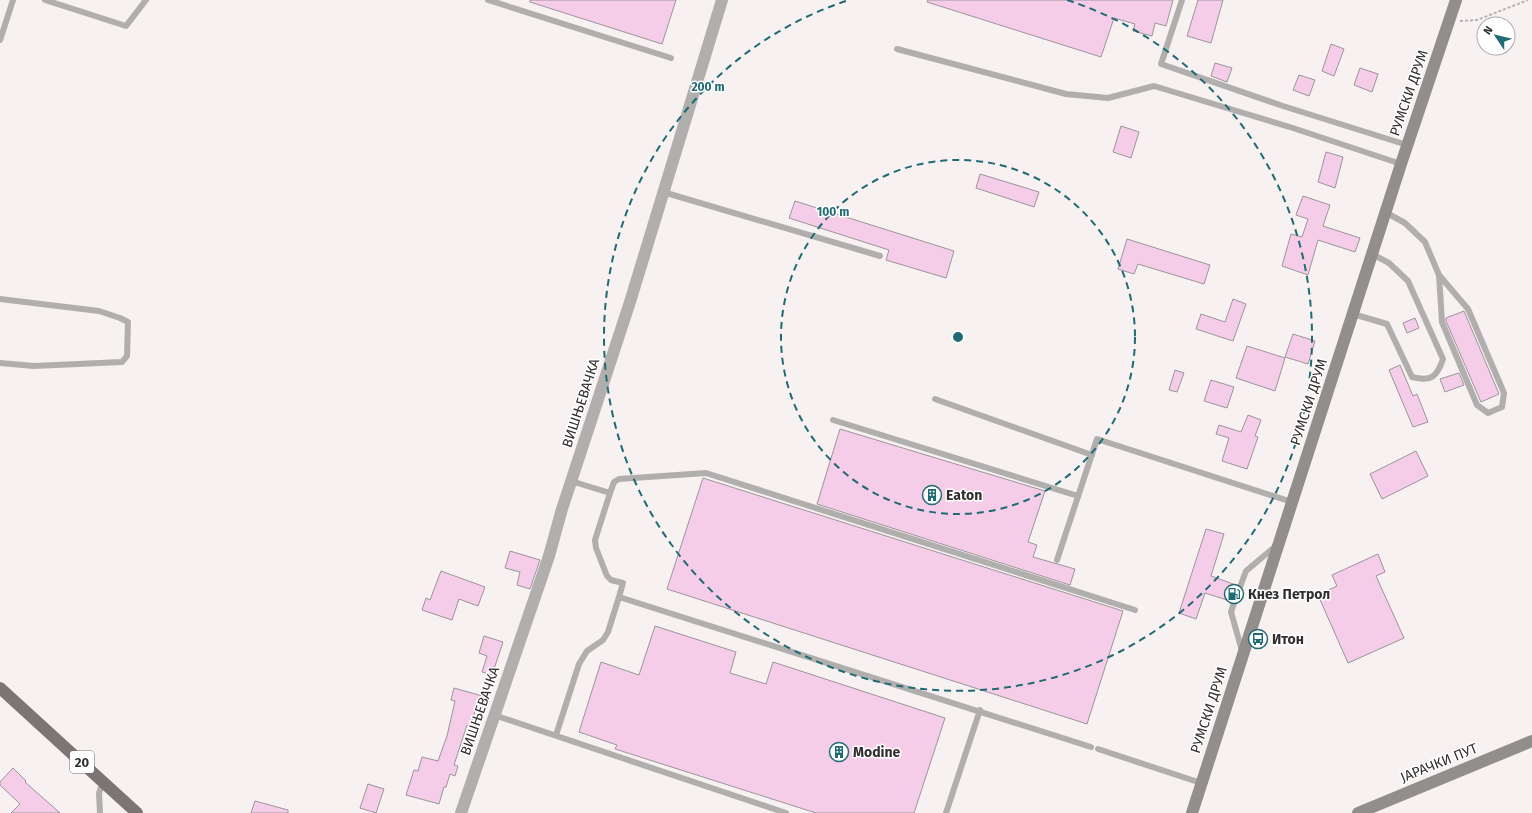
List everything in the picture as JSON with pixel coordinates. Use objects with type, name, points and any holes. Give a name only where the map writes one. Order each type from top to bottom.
[{"type":"main road","name":"РУМСКИ ДРУМ","points":[[1192,813],[1385,212],[1456,0]]},
{"type":"main road","name":"20","points":[[0,688],[137,813]]},
{"type":"main road","name":"ЈАРАЧКИ ПУТ","points":[[1358,813],[1532,742]]},
{"type":"street","name":"ВИШЊЕВАЧКА","points":[[461,813],[549,556],[571,481],[630,302],[722,0]]},
{"type":"lane","points":[[0,40],[13,0]]},
{"type":"lane","points":[[45,0],[126,26],[146,0]]},
{"type":"lane","points":[[488,0],[671,58]]},
{"type":"lane","points":[[1182,0],[1161,64],[1283,106],[1407,146]]},
{"type":"lane","points":[[897,50],[1066,94],[1108,98],[1154,86],[1293,128],[1401,164]]},
{"type":"lane","points":[[663,192],[880,256]]},
{"type":"lane","points":[[1385,212],[1405,224],[1425,242],[1439,275],[1468,309],[1504,393],[1502,407],[1488,413],[1477,405],[1442,322],[1439,275]]},
{"type":"lane","points":[[1353,314],[1387,324],[1412,377],[1424,380],[1432,377],[1440,369],[1443,359],[1408,281],[1389,263],[1372,254]]},
{"type":"lane","points":[[0,299],[98,311],[128,322],[127,356],[122,362],[34,366],[0,364]]},
{"type":"lane","points":[[935,399],[1092,454]]},
{"type":"lane","points":[[834,420],[1078,496]]},
{"type":"lane","points":[[1057,560],[1097,439],[1292,502]]},
{"type":"lane","points":[[556,735],[579,664],[588,651],[603,640],[608,632],[623,583],[611,580],[607,576],[596,548],[595,540],[614,482],[619,479],[706,473],[1136,610]]},
{"type":"lane","points":[[571,481],[610,493]]},
{"type":"lane","points":[[1240,587],[1246,571],[1278,544]]},
{"type":"lane","points":[[619,597],[980,710],[1091,747]]},
{"type":"lane","points":[[1234,603],[1231,612],[1243,655]]},
{"type":"lane","points":[[946,813],[980,710]]},
{"type":"lane","points":[[494,715],[786,813]]},
{"type":"lane","points":[[1098,749],[1201,783]]},
{"type":"lane","points":[[100,813],[99,792],[103,782]]},
{"type":"path","points":[[1449,21],[1477,20],[1528,0]]},
{"type":"building","points":[[530,0],[676,0],[662,44],[530,2]]},
{"type":"building","points":[[928,0],[1173,0],[1166,26],[1155,23],[1152,36],[1133,31],[1135,24],[1114,18],[1101,57],[927,2]]},
{"type":"building","points":[[1198,0],[1223,0],[1211,43],[1187,36]]},
{"type":"building","points":[[1331,44],[1344,49],[1334,76],[1322,71]]},
{"type":"building","points":[[1215,63],[1232,68],[1227,82],[1211,76]]},
{"type":"building","points":[[1360,68],[1378,74],[1372,92],[1354,85]]},
{"type":"building","points":[[1299,75],[1315,80],[1309,96],[1293,90]]},
{"type":"building","points":[[1121,126],[1139,132],[1131,158],[1113,152]]},
{"type":"building","points":[[1326,152],[1343,157],[1335,188],[1318,182]]},
{"type":"building","points":[[980,174],[1039,192],[1034,207],[976,188]]},
{"type":"building","points":[[1303,196],[1330,205],[1323,226],[1360,238],[1355,252],[1318,240],[1308,275],[1282,266],[1291,234],[1302,237],[1308,219],[1296,215]]},
{"type":"building","points":[[795,201],[954,251],[946,278],[886,260],[889,250],[789,218]]},
{"type":"building","points":[[1127,239],[1210,265],[1204,284],[1138,264],[1134,274],[1118,269]]},
{"type":"building","points":[[1233,299],[1246,304],[1233,341],[1196,329],[1201,314],[1225,322]]},
{"type":"building","points":[[1464,311],[1499,394],[1481,402],[1446,321],[1446,318]]},
{"type":"building","points":[[1415,318],[1419,328],[1407,333],[1403,323]]},
{"type":"building","points":[[1293,334],[1315,341],[1308,364],[1285,357]]},
{"type":"building","points":[[1247,346],[1285,358],[1275,391],[1236,378]]},
{"type":"building","points":[[1400,365],[1413,396],[1417,394],[1428,422],[1413,427],[1389,370]]},
{"type":"building","points":[[1175,370],[1184,373],[1177,392],[1169,390]]},
{"type":"building","points":[[1459,373],[1464,385],[1445,392],[1440,379]]},
{"type":"building","points":[[1211,380],[1234,387],[1227,408],[1204,401]]},
{"type":"building","points":[[1248,415],[1261,420],[1255,436],[1258,437],[1247,469],[1222,461],[1229,438],[1216,434],[1219,425],[1241,432]]},
{"type":"building","name":"Eaton","points":[[840,429],[1045,491],[1028,542],[1037,545],[1033,557],[1075,569],[1070,585],[817,504]]},
{"type":"building","points":[[1416,451],[1428,476],[1382,499],[1370,474]]},
{"type":"building","points":[[703,478],[1123,611],[1087,724],[667,589]]},
{"type":"building","points":[[1206,529],[1224,534],[1211,576],[1236,585],[1236,590],[1240,591],[1237,600],[1233,599],[1230,601],[1205,593],[1196,619],[1179,613]]},
{"type":"building","points":[[510,551],[540,560],[530,589],[517,585],[520,572],[505,568]]},
{"type":"building","points":[[1378,554],[1385,572],[1376,576],[1404,638],[1348,663],[1318,595],[1337,586],[1332,575]]},
{"type":"building","points":[[441,571],[485,587],[478,606],[459,599],[452,620],[422,610],[426,598],[430,600]]},
{"type":"building","points":[[655,626],[736,652],[730,673],[766,684],[773,662],[945,718],[914,813],[816,813],[615,749],[617,745],[579,732],[601,662],[639,675]]},
{"type":"building","points":[[484,636],[503,642],[492,675],[482,672],[487,656],[479,653]]},
{"type":"building","points":[[454,688],[486,697],[482,709],[476,707],[471,726],[467,725],[454,765],[458,766],[455,776],[450,774],[439,804],[406,795],[414,770],[418,771],[422,757],[438,761],[447,736],[455,701],[451,700]]},
{"type":"building","points":[[13,768],[26,781],[25,782],[60,813],[11,813],[20,804],[0,785],[0,782]]},
{"type":"building","points":[[368,784],[384,789],[376,813],[360,808]]},
{"type":"building","points":[[255,801],[288,810],[288,813],[251,813]]},
{"type":"place","name":"Eaton","points":[[932,495]]},
{"type":"place","name":"Кнез Петрол","points":[[1234,594]]},
{"type":"place","name":"Итон","points":[[1258,639]]},
{"type":"place","name":"Modine","points":[[839,752]]}]
